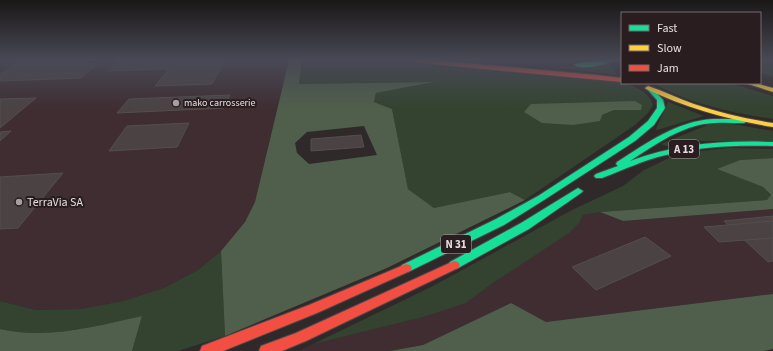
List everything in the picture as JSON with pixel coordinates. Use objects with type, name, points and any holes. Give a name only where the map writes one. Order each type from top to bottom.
[{"type":"main road","points":[[595,76],[621,80]]},
{"type":"main road","points":[[761,78],[773,82]]},
{"type":"main road","points":[[752,84],[773,90]]},
{"type":"main road","name":"N 31","points":[[644,86],[691,106],[744,121]]},
{"type":"main road","name":"N 31","points":[[207,351],[299,316],[394,275],[487,229],[530,204],[636,136],[658,116],[662,107],[661,101],[644,86]]},
{"type":"main road","name":"N 31","points":[[266,351],[301,337],[405,289],[476,254],[525,226],[593,180],[644,149],[684,129],[702,122],[717,120],[744,121],[773,125]]},
{"type":"main road","name":"A 13","points":[[593,180],[662,154],[698,146],[725,144],[773,144]]},
{"type":"shaded area","points":[[0,76],[285,76],[255,202],[245,222],[221,251],[198,270],[164,288],[123,301],[80,309],[36,310],[0,301]]},
{"type":"shaded area","points":[[773,209],[773,294],[546,322],[511,303],[423,345],[390,351],[298,351],[313,344],[466,303],[580,222],[583,215],[600,212],[623,221]]},
{"type":"green space","points":[[285,76],[300,76],[299,84],[435,82],[376,93],[374,102],[392,109],[408,189],[434,208],[510,192],[525,200],[387,268],[225,336],[221,251],[245,222],[255,202]],"holes":[[[364,126],[377,155],[309,164],[297,153],[295,143],[307,132]]]},
{"type":"green space","points":[[300,76],[551,76],[627,84],[646,94],[653,105],[648,113],[635,125],[525,200],[510,192],[434,208],[408,189],[392,109],[374,102],[376,93],[431,83],[299,84]],"holes":[[[531,104],[641,110],[614,110],[602,115]]]},
{"type":"green space","points":[[655,84],[733,84],[773,96],[773,119],[711,107],[681,97]]},
{"type":"green space","points":[[635,101],[642,105],[641,110],[614,110],[602,115],[600,121],[573,125],[542,123],[524,112],[531,104]]},
{"type":"green space","points":[[668,102],[704,116],[657,130],[656,129]]},
{"type":"green space","points":[[727,123],[773,131],[773,141],[700,141],[666,146],[661,144],[710,124]]},
{"type":"green space","points":[[728,148],[773,149],[773,158],[740,160],[717,169],[763,187],[771,196],[767,200],[600,212],[583,215],[580,222],[569,233],[493,283],[466,303],[423,317],[313,344],[431,287],[572,210],[623,186],[644,170],[667,159],[701,151]]},
{"type":"green space","points":[[773,158],[773,209],[623,221],[600,212],[767,200],[771,195],[763,187],[717,169],[740,160]]},
{"type":"green space","points":[[221,251],[225,336],[178,351],[132,351],[142,316],[89,327],[53,332],[18,332],[0,329],[0,301],[36,310],[80,309],[123,301],[164,288],[198,270]]},
{"type":"green space","points":[[773,294],[773,349],[764,351],[390,351],[423,345],[511,303],[546,322]]},
{"type":"green space","points":[[142,316],[132,351],[0,351],[0,329],[18,332],[53,332],[89,327]]},
{"type":"building","points":[[0,76],[83,76],[81,78],[0,81]]},
{"type":"building","points":[[163,76],[216,76],[212,84],[155,86]]},
{"type":"building","name":"mako carrosserie","points":[[230,95],[224,108],[117,113],[129,99]]},
{"type":"building","points":[[36,98],[0,128],[0,99]]},
{"type":"building","points":[[189,123],[177,147],[109,151],[127,126]]},
{"type":"building","points":[[11,131],[0,141],[0,132]]},
{"type":"building","points":[[361,135],[364,147],[311,151],[311,139]]},
{"type":"building","name":"TerraVia SA","points":[[63,173],[18,228],[0,229],[0,177]]},
{"type":"building","points":[[773,216],[773,261],[768,262],[724,221]]},
{"type":"building","points":[[773,221],[773,238],[719,242],[704,227]]},
{"type":"building","points":[[645,237],[671,256],[596,290],[572,267]]},
{"type":"traffic: fast","points":[[406,268],[500,222],[541,198],[632,139],[651,123],[661,108],[660,100],[650,89]]},
{"type":"traffic: fast","points":[[620,164],[649,145],[681,128],[703,122],[744,121]]},
{"type":"traffic: fast","points":[[599,176],[647,158],[676,150],[717,144],[773,144]]},
{"type":"traffic: fast","points":[[454,265],[525,226],[578,191]]},
{"type":"traffic: slow","points":[[752,84],[773,90]]},
{"type":"traffic: slow","points":[[648,88],[678,101],[725,116],[773,125]]},
{"type":"traffic: jam","points":[[591,76],[621,80]]},
{"type":"traffic: jam","points":[[266,351],[301,337],[454,265]]},
{"type":"traffic: jam","points":[[207,351],[313,309],[406,268]]},
{"type":"place","name":"mako carrosserie","points":[[176,103]]},
{"type":"place","name":"TerraVia SA","points":[[19,202]]}]
